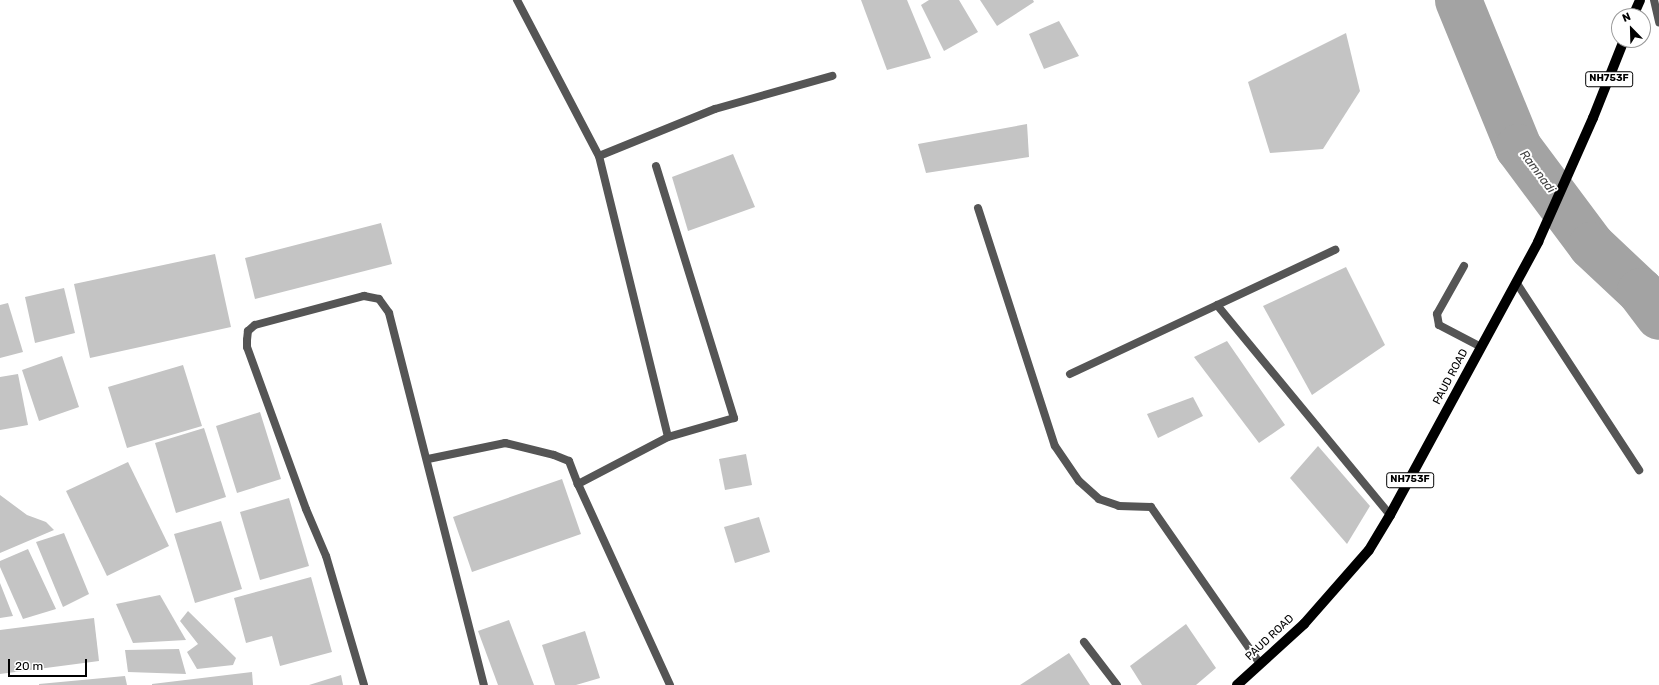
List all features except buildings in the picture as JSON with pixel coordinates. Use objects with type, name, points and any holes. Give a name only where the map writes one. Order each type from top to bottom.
[{"type":"main road","name":"PAUD ROAD","points":[[1237,685],[1304,624],[1369,550],[1390,515],[1538,242],[1594,118],[1621,48]]},
{"type":"street","points":[[517,0],[599,156],[668,438]]},
{"type":"street","points":[[1654,0],[1659,22]]},
{"type":"street","points":[[599,156],[715,109],[832,76]]},
{"type":"street","points":[[578,484],[668,438],[734,418],[656,166]]},
{"type":"street","points":[[978,208],[1055,446],[1079,481],[1099,499],[1119,506],[1151,507],[1260,664]]},
{"type":"street","points":[[1070,374],[1335,250]]},
{"type":"street","points":[[1464,266],[1436,314],[1439,325],[1481,347]]},
{"type":"street","points":[[1516,282],[1639,470]]},
{"type":"street","points":[[364,685],[326,556],[306,509],[247,347],[248,330],[255,325],[364,296],[379,299],[389,313],[428,460],[484,685]]},
{"type":"street","points":[[1217,305],[1390,515]]},
{"type":"street","points":[[428,460],[505,443],[554,455],[569,461],[578,484],[670,685]]},
{"type":"street","points":[[1084,642],[1117,685]]},
{"type":"waterway","name":"Ramnadi","points":[[1458,0],[1518,147],[1591,245],[1640,291],[1659,316]]}]
